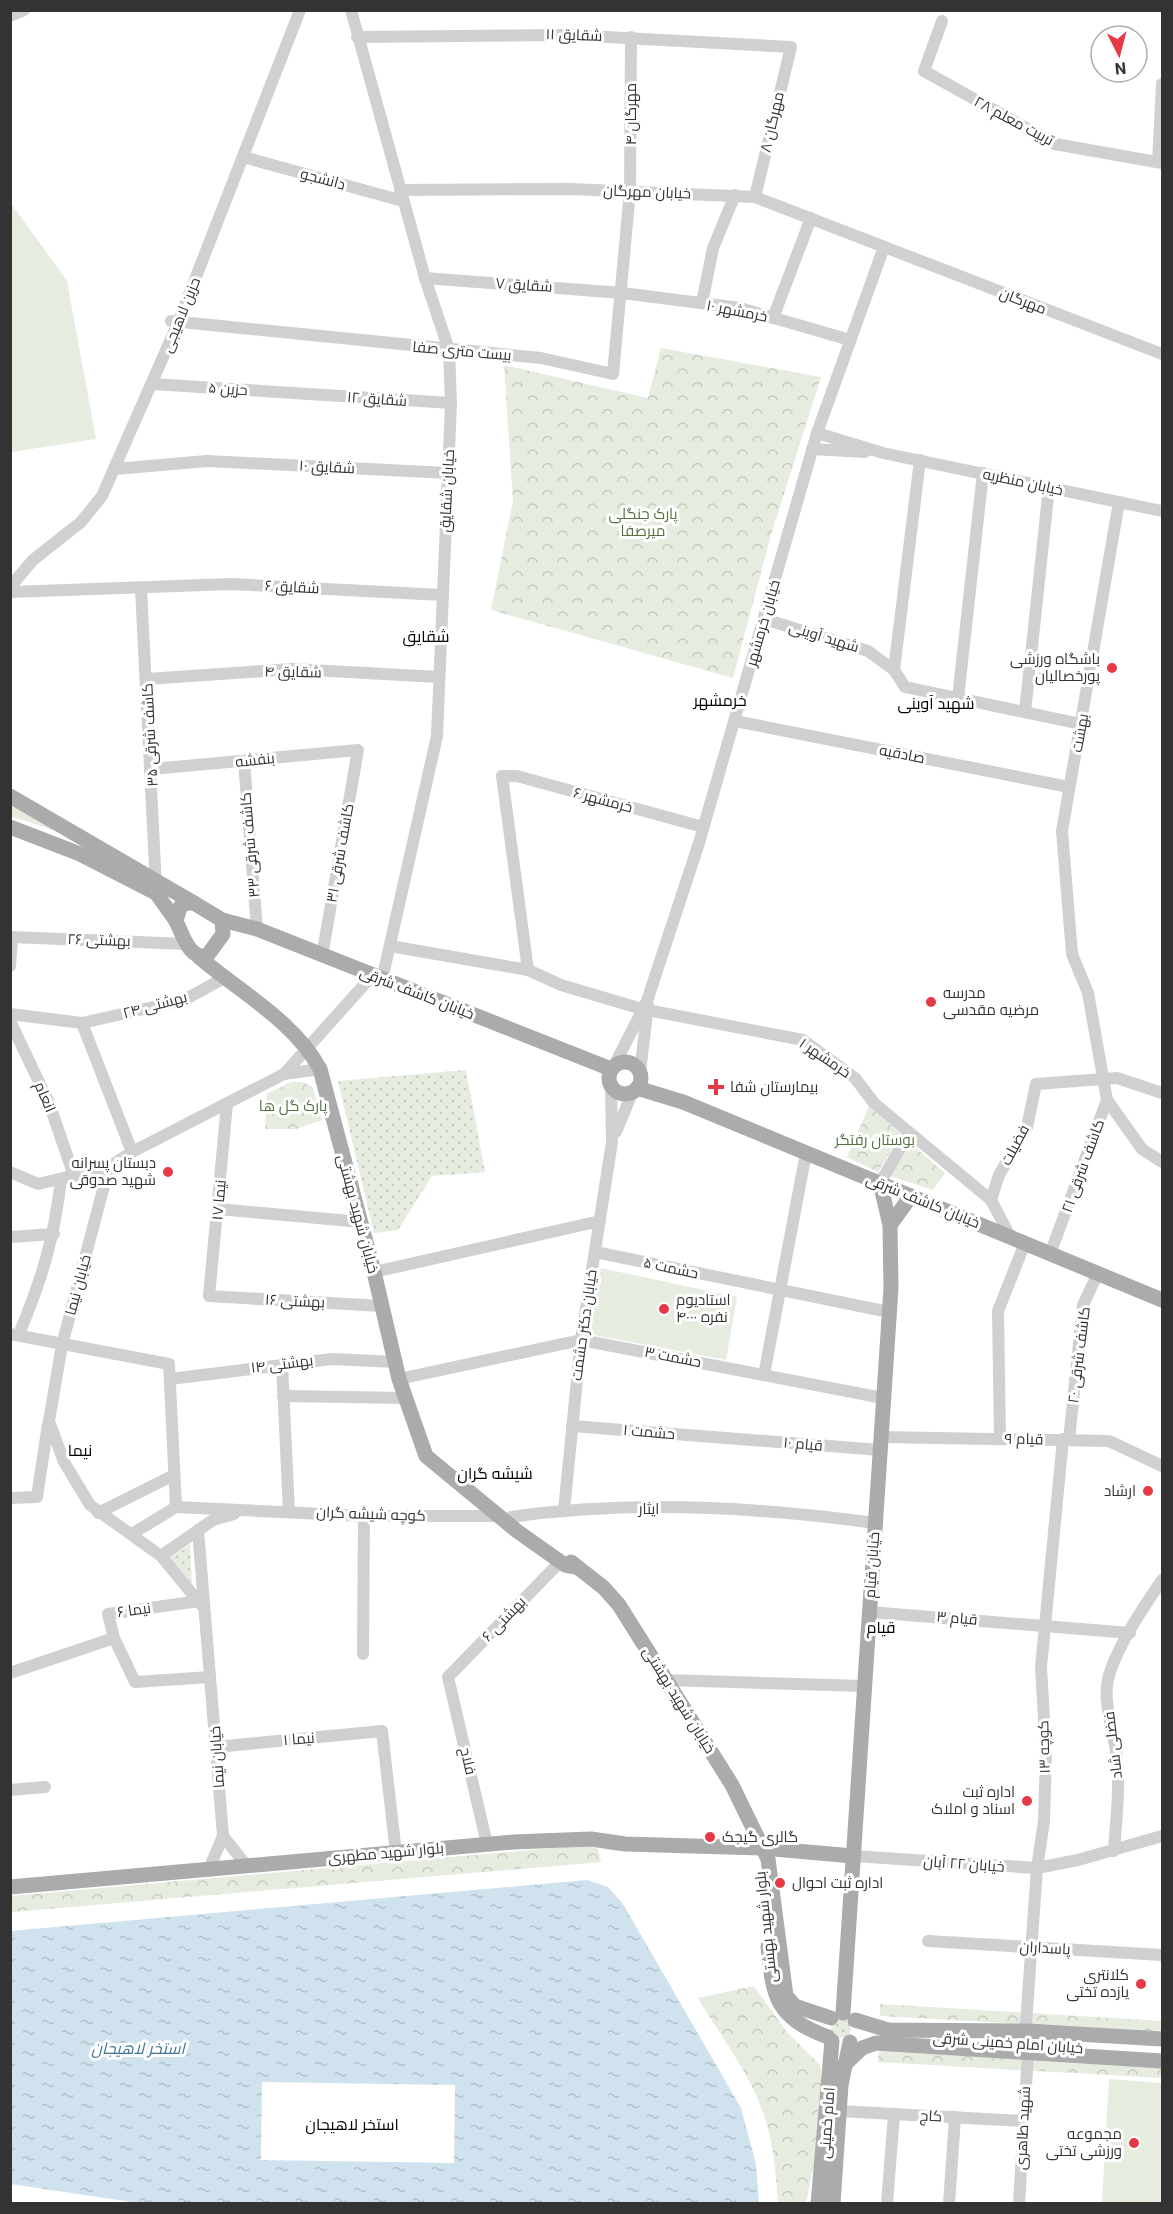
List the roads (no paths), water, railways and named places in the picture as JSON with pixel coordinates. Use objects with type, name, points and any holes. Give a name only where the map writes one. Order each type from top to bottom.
[{"type":"main road","points":[[10,796],[156,887],[192,953],[199,957],[207,956],[223,934],[222,920],[194,903],[156,887],[80,854],[10,827]]},
{"type":"main road","points":[[176,921],[180,907],[194,903]]},
{"type":"main road","name":"خیابان کاشف شرقی","points":[[222,920],[257,929],[377,978],[613,1067]]},
{"type":"main road","name":"خیابان شهید بهشتی","points":[[199,957],[307,1047],[320,1069],[374,1272],[399,1379],[426,1456],[477,1497],[604,1588],[619,1605],[732,1785],[762,1848]]},
{"type":"main road","points":[[630,1062],[638,1082],[624,1094],[611,1087],[608,1075],[613,1067],[630,1062]]},
{"type":"main road","name":"خیابان کاشف شرقی","points":[[638,1082],[1162,1300]]},
{"type":"main road","name":"خیابان قیام","points":[[843,2017],[889,1312],[890,1225],[880,1183]]},
{"type":"main road","points":[[890,1225],[911,1196]]},
{"type":"main road","name":"خیابان شهید بهشتی","points":[[504,1517],[560,1562],[576,1568]]},
{"type":"main road","name":"بلوار شهید مطهری","points":[[10,1887],[487,1845],[591,1839],[625,1844],[762,1848]]},
{"type":"main road","name":"خیابان ۲۲ آبان","points":[[762,1848],[853,1856]]},
{"type":"main road","name":"بلوار شهید بهشتی","points":[[762,1848],[768,1859],[784,1991],[795,2006],[843,2017]]},
{"type":"main road","name":"بلوار شهید بهشتی","points":[[762,1848],[759,1861],[775,1997],[778,2004],[803,2025],[830,2039]]},
{"type":"main road","points":[[843,2017],[858,2030],[852,2041],[838,2044],[830,2039],[826,2027],[843,2017]]},
{"type":"main road","name":"خیابان امام خمینی شرقی","points":[[843,2017],[871,2027],[888,2030],[1028,2031],[1162,2039]]},
{"type":"main road","points":[[871,2027],[1026,2024],[1162,2031]]},
{"type":"main road","name":"خیابان امام خمینی شرقی","points":[[852,2041],[886,2036],[1162,2053]]},
{"type":"main road","name":"امام خمینی","points":[[818,2204],[830,2039]]},
{"type":"main road","name":"امام خمینی","points":[[834,2204],[844,2065],[852,2041]]},
{"type":"main road","points":[[844,2065],[862,2048],[876,2043],[1162,2061]]},
{"type":"street","points":[[10,16],[24,10]]},
{"type":"street","name":"حزین لاهیجی","points":[[10,585],[33,560],[81,522],[102,496],[152,384],[294,10]]},
{"type":"street","name":"حزین لاهیجی","points":[[10,585],[34,553],[77,517],[113,459],[175,322],[300,10]]},
{"type":"street","name":"خیابان شقایق","points":[[351,10],[401,196],[448,350],[451,403],[437,736],[390,946],[377,978]]},
{"type":"street","name":"تربیت معلم ۲۸","points":[[942,21],[924,71],[1056,144],[1160,163]]},
{"type":"street","name":"شقایق ۱۱","points":[[357,37],[530,34],[791,47]]},
{"type":"street","name":"مهرگان ۴","points":[[613,374],[630,191],[631,38]]},
{"type":"street","name":"مهرگان ۸","points":[[754,196],[791,47]]},
{"type":"street","points":[[1160,163],[1162,84]]},
{"type":"street","name":"دانشجو","points":[[243,157],[401,196]]},
{"type":"street","name":"خیابان مهرگان","points":[[401,196],[630,191],[754,196],[884,247]]},
{"type":"street","points":[[702,303],[713,248],[735,195]]},
{"type":"street","points":[[773,318],[811,218]]},
{"type":"street","name":"خیابان خرمشهر","points":[[646,1007],[735,721],[817,433],[884,247]]},
{"type":"street","name":"مهرگان","points":[[884,247],[1162,354]]},
{"type":"street","name":"شقایق ۷","points":[[425,278],[622,293]]},
{"type":"street","name":"خرمشهر ۱۰","points":[[622,293],[740,308],[850,340]]},
{"type":"street","name":"بیست متری صفا","points":[[175,322],[541,358],[613,374]]},
{"type":"street","name":"حزین ۵","points":[[152,384],[303,394]]},
{"type":"street","name":"شقایق ۱۲","points":[[303,394],[451,403]]},
{"type":"street","points":[[817,433],[883,453]]},
{"type":"street","points":[[812,449],[883,453]]},
{"type":"street","name":"خیابان منظریه","points":[[883,453],[1162,511]]},
{"type":"street","points":[[894,670],[920,460]]},
{"type":"street","name":"شقایق ۱۰","points":[[115,469],[207,461],[448,473]]},
{"type":"street","points":[[958,698],[983,474]]},
{"type":"street","points":[[1025,712],[1048,487]]},
{"type":"street","name":"بهشت","points":[[1075,965],[1070,940],[1062,839],[1119,502]]},
{"type":"street","name":"شقایق ۶","points":[[10,592],[232,584],[442,595]]},
{"type":"street","name":"کاشف شرقی ۳۵","points":[[141,589],[152,770],[156,887]]},
{"type":"street","name":"شهید آوینی","points":[[764,619],[868,651],[894,670],[905,687],[1082,724]]},
{"type":"street","name":"شقایق ۴","points":[[147,679],[292,669],[439,677]]},
{"type":"street","name":"صادقیه","points":[[735,721],[1069,787]]},
{"type":"street","name":"بنفشه","points":[[152,770],[358,750]]},
{"type":"street","name":"کاشف شرقی ۳۱","points":[[322,956],[358,750]]},
{"type":"street","name":"کاشف شرقی ۳۳","points":[[243,761],[257,929]]},
{"type":"street","name":"خرمشهر ۶","points":[[528,970],[502,776],[517,776],[703,827]]},
{"type":"street","points":[[10,966],[11,937]]},
{"type":"street","name":"بهشتی ۲۶","points":[[11,937],[188,944]]},
{"type":"street","name":"خرمشهر ۱","points":[[390,946],[528,970],[561,985],[646,1007],[803,1040],[855,1078],[874,1103],[909,1133]]},
{"type":"street","name":"کاشف شرقی ۲۱","points":[[1050,1254],[1107,1100],[1088,993],[1075,965]]},
{"type":"street","name":"بهشتی ۲۴","points":[[10,1014],[82,1023],[184,1000],[224,978]]},
{"type":"street","points":[[284,1074],[307,1047],[377,978]]},
{"type":"street","points":[[613,1067],[646,1007]]},
{"type":"street","points":[[612,1142],[638,1082],[646,1007]]},
{"type":"street","name":"انعام","points":[[10,1021],[49,1103],[74,1176]]},
{"type":"street","points":[[82,1023],[132,1152]]},
{"type":"street","points":[[10,1172],[38,1184],[109,1167],[132,1152],[284,1074],[320,1069]]},
{"type":"street","points":[[1103,1077],[1117,1078],[1162,1093]]},
{"type":"street","name":"فضیلت","points":[[991,1200],[999,1175],[1027,1126],[1036,1084],[1103,1077]]},
{"type":"street","points":[[611,1087],[612,1142]]},
{"type":"street","points":[[1107,1100],[1142,1149],[1162,1162]]},
{"type":"street","name":"نیما ۱۷","points":[[209,1296],[227,1104]]},
{"type":"street","points":[[880,1183],[909,1133],[991,1200],[1010,1236]]},
{"type":"street","name":"خیابان دکتر حشمت","points":[[564,1510],[581,1340],[612,1142]]},
{"type":"street","points":[[764,1375],[782,1291],[806,1153]]},
{"type":"street","name":"خیابان نیما","points":[[109,1167],[62,1345],[49,1421],[64,1462],[98,1513],[132,1534],[161,1556],[201,1604]]},
{"type":"street","points":[[974,1184],[999,1175]]},
{"type":"street","points":[[61,1180],[54,1234],[42,1281],[15,1334],[62,1345],[169,1364],[176,1507]]},
{"type":"street","points":[[218,1209],[361,1222]]},
{"type":"street","points":[[374,1272],[600,1221]]},
{"type":"street","points":[[10,1237],[54,1234]]},
{"type":"street","points":[[1000,1438],[998,1311],[1025,1243]]},
{"type":"street","name":"حشمت ۵","points":[[595,1252],[889,1312]]},
{"type":"street","name":"کاشف شرقی ۲۰","points":[[1044,1626],[1083,1305],[1098,1274]]},
{"type":"street","name":"بهشتی ۱۶","points":[[209,1296],[381,1306]]},
{"type":"street","points":[[399,1379],[581,1340]]},
{"type":"street","name":"حشمت ۳","points":[[581,1340],[884,1398]]},
{"type":"street","name":"بهشتی ۱۴","points":[[171,1379],[332,1359],[395,1362]]},
{"type":"street","points":[[282,1364],[289,1511]]},
{"type":"street","points":[[283,1396],[405,1398]]},
{"type":"street","points":[[10,1498],[37,1497],[49,1421]]},
{"type":"street","name":"حشمت ۱","points":[[572,1426],[727,1438]]},
{"type":"street","name":"قیام ۱۰","points":[[727,1438],[880,1443]]},
{"type":"street","name":"قیام ۹","points":[[880,1443],[1000,1438],[1109,1441],[1162,1466]]},
{"type":"street","points":[[98,1513],[174,1475]]},
{"type":"street","points":[[132,1534],[176,1507],[244,1512]]},
{"type":"street","name":"ایثار","points":[[504,1517],[564,1510],[788,1511],[875,1523]]},
{"type":"street","name":"کوچه شیشه گران","points":[[244,1512],[289,1511],[364,1516],[504,1517]]},
{"type":"street","points":[[161,1556],[213,1520],[244,1512]]},
{"type":"street","points":[[363,1654],[364,1516]]},
{"type":"street","name":"خیابان نیما","points":[[198,1530],[201,1604],[210,1677],[223,1836],[209,1869]]},
{"type":"street","name":"بهشتی ۶","points":[[448,1677],[560,1562]]},
{"type":"street","name":"فضلی شاد","points":[[1114,1851],[1118,1782],[1117,1756],[1107,1720],[1109,1678],[1130,1633],[1162,1580]]},
{"type":"street","name":"نیما ۶","points":[[201,1604],[108,1614],[114,1638],[135,1682],[210,1677]]},
{"type":"street","name":"قیام ۳","points":[[869,1612],[1130,1633]]},
{"type":"street","name":"کوچه ۱۳","points":[[1026,2024],[1037,1868],[1043,1831],[1046,1753],[1041,1668],[1044,1626]]},
{"type":"street","points":[[10,1673],[114,1638]]},
{"type":"street","name":"فلاح","points":[[448,1677],[487,1845]]},
{"type":"street","points":[[666,1680],[765,1681],[864,1686]]},
{"type":"street","name":"نیما ۱","points":[[216,1747],[382,1731],[396,1853]]},
{"type":"street","points":[[10,1790],[45,1787]]},
{"type":"street","points":[[223,1836],[246,1865]]},
{"type":"street","name":"خیابان ۲۲ آبان","points":[[853,1856],[1037,1868],[1114,1851],[1162,1836]]},
{"type":"street","name":"پاسداران","points":[[928,1941],[1162,1955]]},
{"type":"street","name":"شهید طاهری","points":[[1019,2204],[1028,2053]]},
{"type":"street","name":"کاج","points":[[839,2111],[1024,2121]]},
{"type":"street","points":[[887,2204],[894,2114]]},
{"type":"street","points":[[949,2204],[955,2117]]},
{"type":"water","name":"استخر لاهیجان","points":[[587,1880],[608,1887],[623,1904],[741,2108],[756,2164],[759,2203],[145,2204],[11,2184],[11,1931]],"holes":[[[262,2082],[455,2085],[454,2163],[261,2160]]]},
{"type":"place","name":"باشگاه ورزشی پورخصالیان","points":[[1112,668]]},
{"type":"place","name":"مدرسه مرضیه مقدسی","points":[[931,1002]]},
{"type":"place","name":"بیمارستان شفا","points":[[716,1087]]},
{"type":"place","name":"دبستان پسرانه شهید صدوقی","points":[[168,1172]]},
{"type":"place","name":"استادیوم ۴۰۰۰ نفره","points":[[664,1309]]},
{"type":"place","name":"ارشاد","points":[[1148,1491]]},
{"type":"place","name":"اداره ثبت اسناد و املاک","points":[[1027,1801]]},
{"type":"place","name":"گالری گیجک","points":[[710,1837]]},
{"type":"place","name":"اداره ثبت احوال","points":[[780,1883]]},
{"type":"place","name":"کلانتری یازده تختی","points":[[1141,1984]]},
{"type":"place","name":"مجموعه ورزشی تختی","points":[[1134,2143]]},
{"type":"district","name":"شقایق","points":[[426,636]]},
{"type":"district","name":"خرمشهر","points":[[720,700]]},
{"type":"district","name":"شهید آوینی","points":[[936,703]]},
{"type":"district","name":"نیما","points":[[80,1450]]},
{"type":"district","name":"شیشه گران","points":[[495,1473]]},
{"type":"district","name":"قیام","points":[[881,1627]]},
{"type":"district","name":"استخر لاهیجان","points":[[352,2124]]},
{"type":"park label","name":"پارک جنگلی میرصفا","points":[[643,522]]},
{"type":"park label","name":"پارک گل ها","points":[[293,1106]]},
{"type":"park label","name":"بوستان رفتگر","points":[[875,1140]]}]
